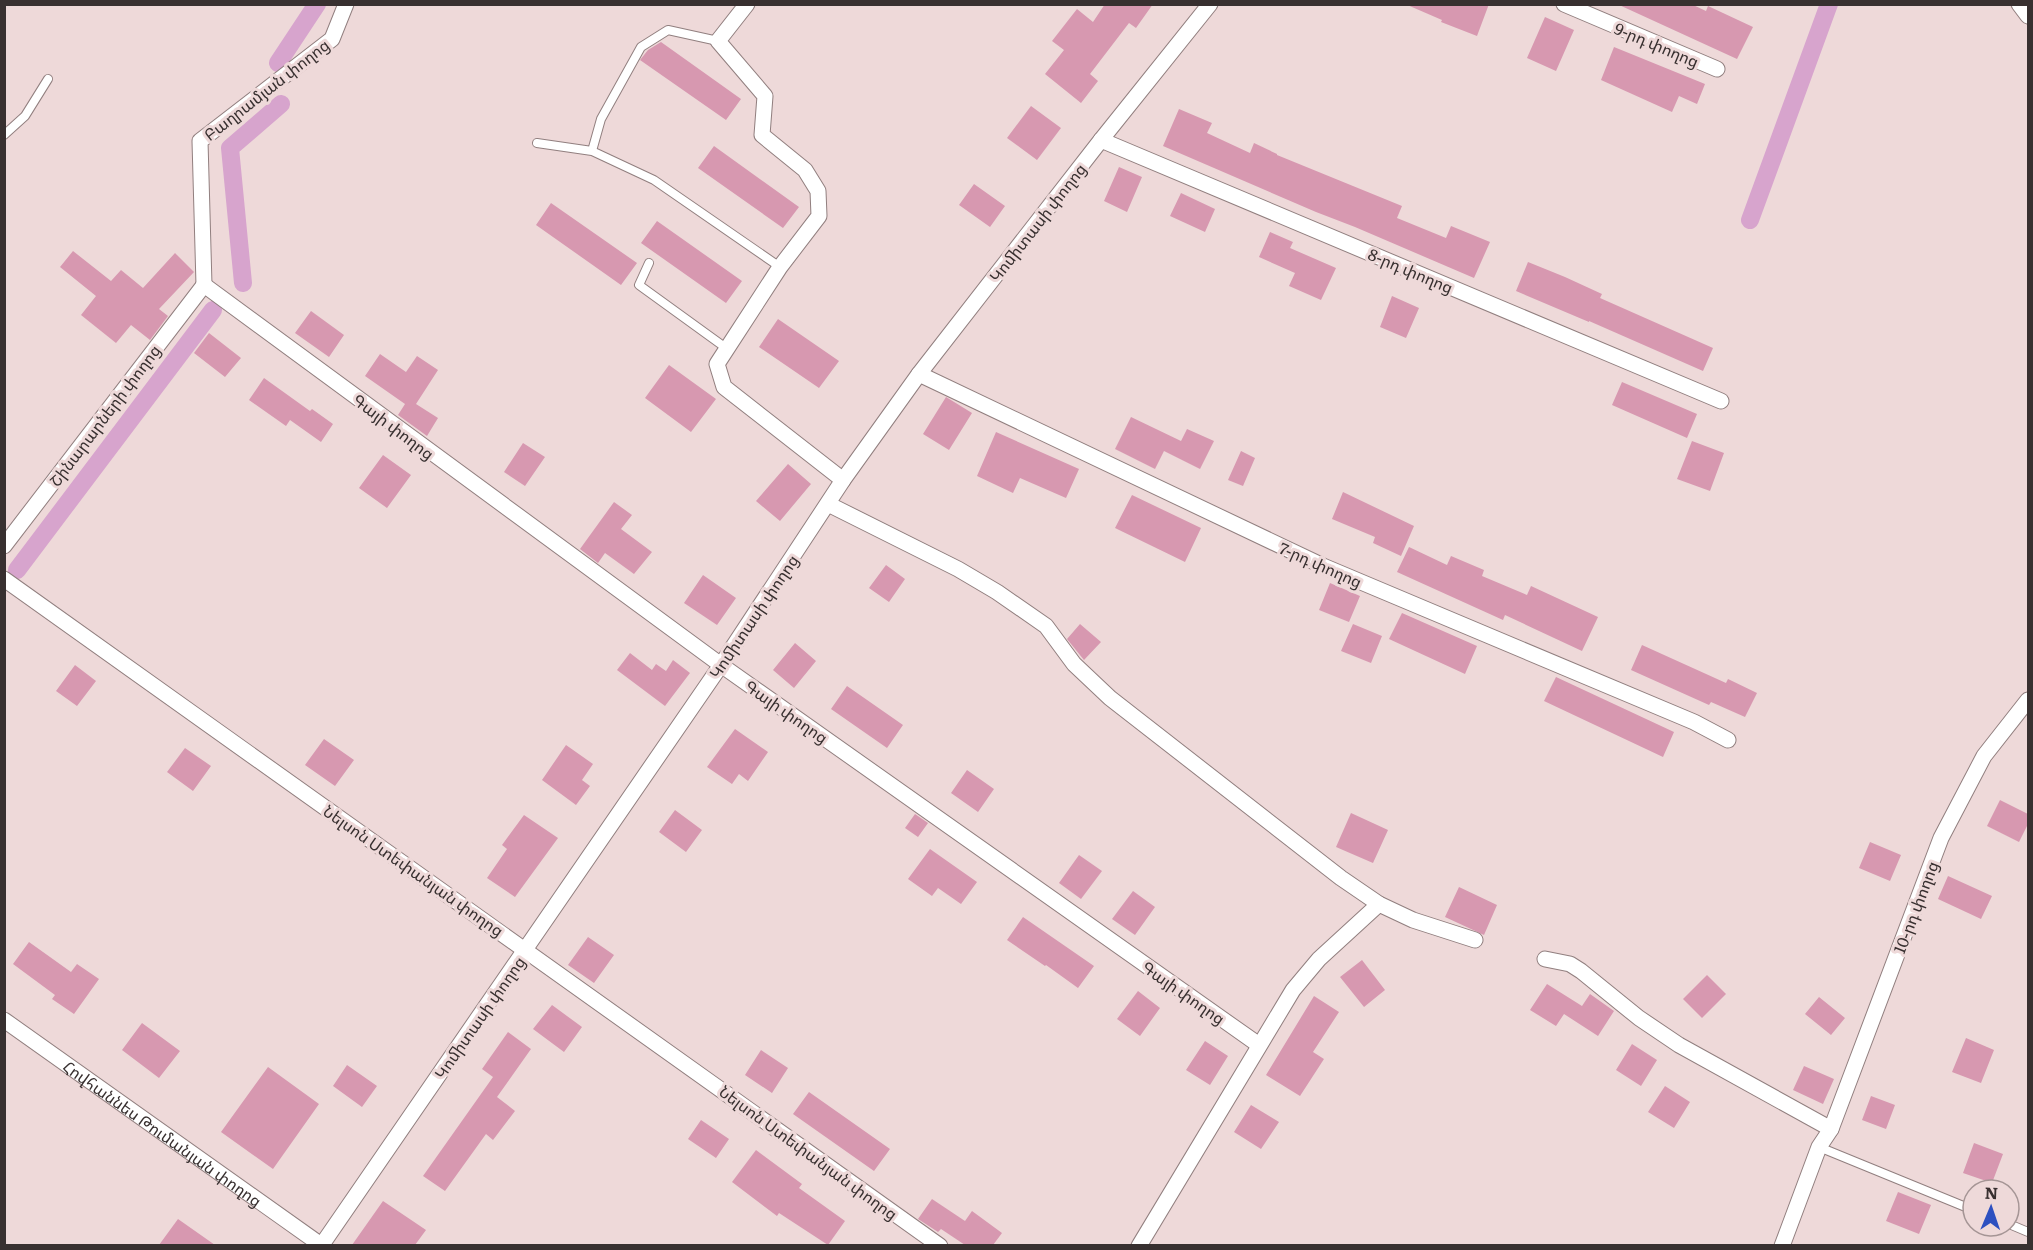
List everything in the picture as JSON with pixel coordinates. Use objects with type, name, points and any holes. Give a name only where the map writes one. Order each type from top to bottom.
[{"type":"street","name":"Բաղրամյան փողոց","points":[[204,285],[200,141],[332,39],[346,4]]},
{"type":"street","points":[[747,4],[718,41],[765,96],[762,135],[805,170],[818,191],[819,216],[780,267],[717,364],[724,387],[843,480]]},
{"type":"street","name":"Կոմիտասի փողոց","points":[[321,1245],[721,665],[843,480],[919,374],[1210,4]]},
{"type":"street","name":"9-րդ փողոց","points":[[1564,4],[1717,69]]},
{"type":"street","points":[[2019,4],[2028,16]]},
{"type":"street","name":"8-րդ փողոց","points":[[1101,140],[1721,401]]},
{"type":"street","name":"Շինարարների փողոց","points":[[4,546],[204,285]]},
{"type":"street","name":"Գայի փողոց","points":[[204,285],[721,665],[1259,1045]]},
{"type":"street","name":"7-րդ փողոց","points":[[919,374],[1323,566],[1694,722],[1728,740]]},
{"type":"street","points":[[828,504],[958,569],[998,592],[1046,626],[1074,664],[1110,698],[1341,878],[1379,904],[1413,920],[1475,940]]},
{"type":"street","name":"Նելսոն Ստեփանյան փողոց","points":[[4,579],[939,1245]]},
{"type":"street","name":"10-րդ փողոց","points":[[1782,1245],[1819,1147],[1831,1129],[1941,838],[1984,756],[2028,700]]},
{"type":"street","points":[[1139,1245],[1293,990],[1320,960],[1379,904]]},
{"type":"street","points":[[1545,959],[1570,964],[1639,1018],[1679,1045],[1831,1129]]},
{"type":"street","name":"Հովհաննես Թումանյան փողոց","points":[[4,1020],[321,1245]]},
{"type":"lane","points":[[592,151],[601,119],[641,47],[668,30],[718,41]]},
{"type":"lane","points":[[4,135],[25,116],[48,79]]},
{"type":"lane","points":[[537,143],[592,151],[654,180],[780,267]]},
{"type":"lane","points":[[649,262],[639,285],[726,348]]},
{"type":"lane","points":[[1819,1147],[1961,1205]]},
{"type":"building","points":[[1105,4],[1153,4],[1136,28],[1129,23],[1090,74],[1098,81],[1081,103],[1045,74],[1064,50],[1052,41],[1077,9],[1093,22]]},
{"type":"building","points":[[1405,4],[1489,4],[1477,36],[1441,22],[1442,20]]},
{"type":"building","points":[[1617,4],[1691,4],[1706,11],[1708,6],[1753,27],[1737,59]]},
{"type":"building","points":[[1545,17],[1574,30],[1556,71],[1527,58]]},
{"type":"building","points":[[661,42],[741,99],[726,120],[640,60],[648,50]]},
{"type":"building","points":[[1614,47],[1705,84],[1697,104],[1679,96],[1672,112],[1601,80]]},
{"type":"building","points":[[1031,106],[1061,128],[1037,160],[1007,138]]},
{"type":"building","points":[[1179,109],[1212,123],[1207,133],[1250,153],[1254,143],[1277,155],[1402,206],[1397,218],[1446,238],[1451,226],[1490,242],[1474,278],[1163,146]]},
{"type":"building","points":[[714,146],[799,207],[783,228],[698,168]]},
{"type":"building","points":[[1119,167],[1142,177],[1127,212],[1104,201]]},
{"type":"building","points":[[974,184],[1005,206],[990,227],[959,205]]},
{"type":"building","points":[[1181,193],[1215,209],[1205,232],[1170,216]]},
{"type":"building","points":[[551,203],[637,263],[621,285],[536,225]]},
{"type":"building","points":[[657,221],[742,281],[726,303],[641,243]]},
{"type":"building","points":[[1270,232],[1293,242],[1290,248],[1336,268],[1321,300],[1289,286],[1295,273],[1259,257]]},
{"type":"building","points":[[73,251],[111,281],[121,270],[143,288],[175,253],[194,272],[159,309],[168,316],[150,340],[131,325],[116,343],[81,315],[96,296],[60,267]]},
{"type":"building","points":[[1528,262],[1602,294],[1600,298],[1713,348],[1703,371],[1516,291]]},
{"type":"building","points":[[1392,296],[1419,308],[1406,338],[1380,327]]},
{"type":"building","points":[[311,311],[344,335],[329,357],[295,333]]},
{"type":"building","points":[[778,319],[839,361],[819,388],[759,347]]},
{"type":"building","points":[[209,333],[241,358],[225,377],[194,353]]},
{"type":"building","points":[[380,354],[406,372],[417,356],[438,370],[416,404],[438,418],[427,436],[398,415],[405,404],[365,376]]},
{"type":"building","points":[[669,365],[716,399],[691,432],[645,398]]},
{"type":"building","points":[[264,378],[310,411],[312,409],[333,424],[321,442],[290,420],[286,426],[249,400]]},
{"type":"building","points":[[1622,382],[1697,414],[1687,438],[1612,405]]},
{"type":"building","points":[[946,397],[972,413],[949,450],[923,434]]},
{"type":"building","points":[[1131,417],[1181,441],[1187,429],[1214,441],[1200,469],[1164,451],[1155,469],[1115,449]]},
{"type":"building","points":[[996,432],[1079,469],[1066,498],[1020,478],[1013,493],[977,476]]},
{"type":"building","points":[[1692,441],[1724,453],[1710,491],[1677,479]]},
{"type":"building","points":[[523,443],[545,457],[525,486],[504,472]]},
{"type":"building","points":[[1241,451],[1255,458],[1243,486],[1228,480]]},
{"type":"building","points":[[383,455],[411,475],[387,508],[359,488]]},
{"type":"building","points":[[788,464],[811,484],[780,521],[756,501]]},
{"type":"building","points":[[1343,492],[1414,526],[1401,556],[1373,543],[1375,537],[1332,519]]},
{"type":"building","points":[[1132,495],[1201,528],[1185,562],[1115,528]]},
{"type":"building","points":[[614,502],[632,515],[621,529],[652,552],[634,574],[605,553],[598,563],[580,549]]},
{"type":"building","points":[[1409,547],[1447,565],[1451,556],[1484,570],[1482,576],[1527,595],[1531,586],[1598,617],[1582,651],[1505,615],[1503,620],[1397,572]]},
{"type":"building","points":[[886,565],[905,579],[889,602],[869,588]]},
{"type":"building","points":[[703,575],[736,598],[717,625],[684,603]]},
{"type":"building","points":[[1330,583],[1360,596],[1349,622],[1319,610]]},
{"type":"building","points":[[1402,613],[1477,646],[1465,674],[1389,639]]},
{"type":"building","points":[[1080,624],[1101,642],[1084,660],[1067,639]]},
{"type":"building","points":[[1353,624],[1382,636],[1371,663],[1341,651]]},
{"type":"building","points":[[795,643],[816,661],[794,688],[773,670]]},
{"type":"building","points":[[1642,645],[1726,683],[1728,679],[1757,693],[1745,717],[1711,702],[1709,705],[1631,670]]},
{"type":"building","points":[[630,653],[652,670],[656,664],[666,671],[673,660],[690,673],[665,706],[617,670]]},
{"type":"building","points":[[75,665],[96,681],[77,706],[56,691]]},
{"type":"building","points":[[1556,677],[1674,732],[1663,757],[1544,701]]},
{"type":"building","points":[[847,686],[903,725],[887,748],[831,709]]},
{"type":"building","points":[[735,729],[768,752],[748,781],[739,774],[732,784],[707,767]]},
{"type":"building","points":[[324,739],[354,760],[335,786],[305,765]]},
{"type":"building","points":[[566,745],[593,764],[582,780],[590,786],[576,805],[542,780]]},
{"type":"building","points":[[185,748],[211,766],[193,791],[167,772]]},
{"type":"building","points":[[967,770],[994,789],[978,812],[951,793]]},
{"type":"building","points":[[2000,800],[2028,814],[2028,824],[2019,842],[1987,826]]},
{"type":"building","points":[[675,810],[702,830],[686,852],[659,832]]},
{"type":"building","points":[[1351,813],[1388,830],[1373,863],[1336,847]]},
{"type":"building","points":[[915,814],[928,823],[918,837],[905,828]]},
{"type":"building","points":[[524,815],[558,838],[515,897],[487,878],[507,849],[502,845]]},
{"type":"building","points":[[1870,842],[1901,855],[1890,881],[1859,868]]},
{"type":"building","points":[[930,849],[977,882],[961,904],[938,888],[932,896],[908,879]]},
{"type":"building","points":[[1079,855],[1102,871],[1081,899],[1059,883]]},
{"type":"building","points":[[1948,876],[1992,896],[1981,919],[1938,899]]},
{"type":"building","points":[[1459,887],[1497,905],[1484,935],[1445,917]]},
{"type":"building","points":[[1133,891],[1155,907],[1135,935],[1112,919]]},
{"type":"building","points":[[1023,917],[1094,966],[1078,988],[1007,940]]},
{"type":"building","points":[[588,937],[614,955],[594,983],[568,965]]},
{"type":"building","points":[[29,942],[71,972],[77,964],[99,979],[74,1014],[52,999],[55,995],[13,964]]},
{"type":"building","points":[[1362,960],[1385,990],[1364,1007],[1340,977]]},
{"type":"building","points":[[1707,975],[1726,994],[1702,1018],[1683,999]]},
{"type":"building","points":[[1547,984],[1582,1006],[1590,994],[1614,1011],[1598,1036],[1564,1014],[1556,1026],[1530,1010]]},
{"type":"building","points":[[1138,991],[1160,1008],[1140,1036],[1117,1019]]},
{"type":"building","points":[[1314,996],[1339,1012],[1313,1052],[1324,1059],[1300,1096],[1266,1075]]},
{"type":"building","points":[[1819,997],[1845,1018],[1831,1035],[1805,1014]]},
{"type":"building","points":[[552,1005],[582,1027],[564,1052],[533,1029]]},
{"type":"building","points":[[142,1023],[180,1051],[159,1078],[122,1050]]},
{"type":"building","points":[[508,1032],[531,1049],[497,1097],[515,1111],[493,1140],[486,1134],[445,1191],[423,1176],[493,1077],[482,1069]]},
{"type":"building","points":[[1966,1038],[1994,1050],[1981,1083],[1952,1072]]},
{"type":"building","points":[[1205,1041],[1228,1056],[1210,1085],[1186,1070]]},
{"type":"building","points":[[1632,1044],[1657,1060],[1641,1086],[1616,1070]]},
{"type":"building","points":[[761,1050],[788,1068],[772,1093],[745,1075]]},
{"type":"building","points":[[347,1065],[377,1086],[362,1107],[333,1086]]},
{"type":"building","points":[[1804,1066],[1834,1079],[1823,1104],[1793,1090]]},
{"type":"building","points":[[268,1067],[319,1104],[273,1169],[221,1132]]},
{"type":"building","points":[[1665,1086],[1690,1102],[1674,1128],[1648,1112]]},
{"type":"building","points":[[809,1092],[890,1149],[874,1171],[793,1114]]},
{"type":"building","points":[[1871,1096],[1895,1105],[1886,1129],[1862,1120]]},
{"type":"building","points":[[1251,1105],[1279,1122],[1261,1149],[1234,1132]]},
{"type":"building","points":[[701,1120],[729,1139],[716,1158],[688,1139]]},
{"type":"building","points":[[1974,1143],[2003,1154],[1994,1178],[1978,1178],[1963,1173]]},
{"type":"building","points":[[756,1150],[802,1184],[799,1188],[845,1221],[828,1245],[779,1213],[777,1216],[732,1182]]},
{"type":"building","points":[[1898,1192],[1931,1205],[1919,1234],[1886,1221]]},
{"type":"building","points":[[932,1199],[965,1221],[972,1211],[1002,1233],[993,1245],[965,1245],[941,1229],[938,1232],[918,1219]]},
{"type":"building","points":[[383,1201],[426,1230],[415,1245],[352,1245]]},
{"type":"building","points":[[178,1219],[215,1245],[159,1245]]},
{"type":"waterway","points":[[278,63],[317,4]]},
{"type":"waterway","points":[[1750,220],[1829,4]]},
{"type":"waterway","points":[[243,283],[230,148],[281,104]]},
{"type":"waterway","points":[[17,570],[213,310]]}]
